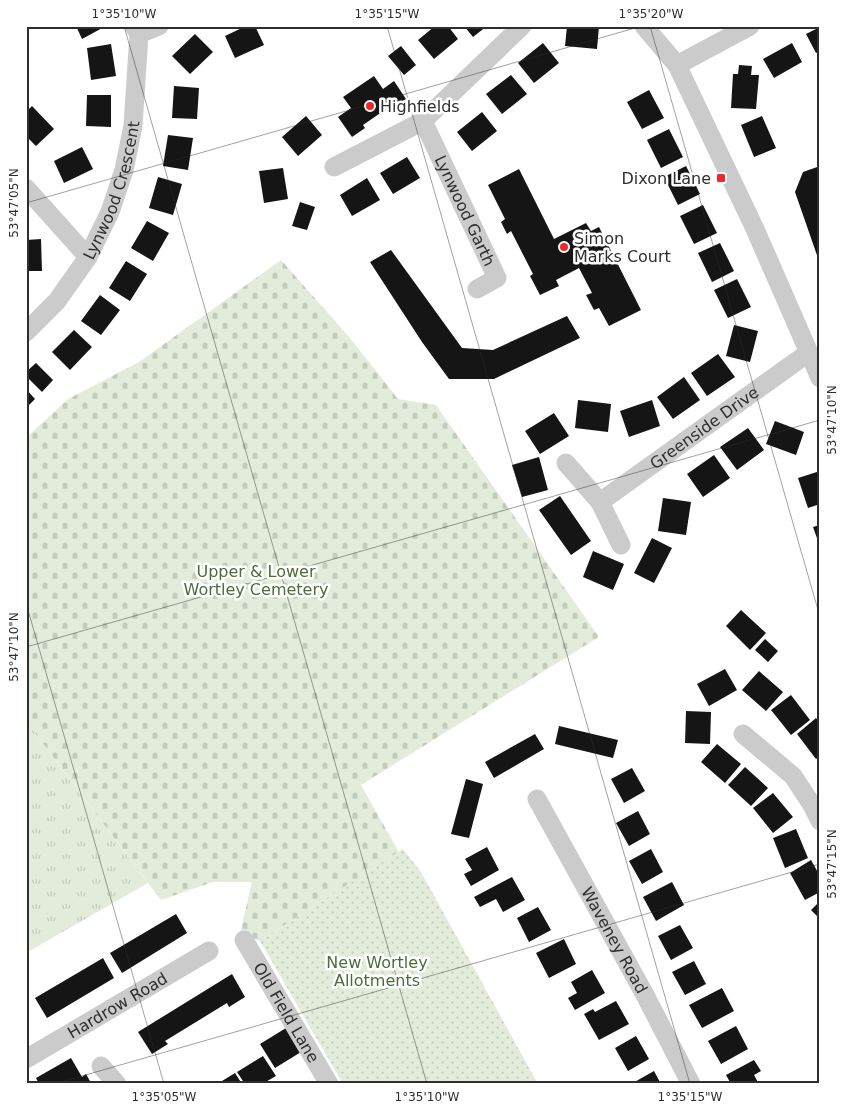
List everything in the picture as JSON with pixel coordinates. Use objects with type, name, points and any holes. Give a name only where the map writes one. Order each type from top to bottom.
[{"type":"street","points":[[136,30],[159,26]]},
{"type":"street","points":[[334,167],[423,121],[522,26]]},
{"type":"street","points":[[644,26],[677,65],[755,230],[820,378]]},
{"type":"street","points":[[677,65],[750,26]]},
{"type":"street","name":"Lynwood Crescent","points":[[26,332],[57,301],[88,257],[110,212],[124,170],[133,126],[136,30]]},
{"type":"street","name":"Lynwood Garth","points":[[423,121],[497,278],[477,289]]},
{"type":"street","points":[[26,188],[88,257]]},
{"type":"street","name":"Greenside Drive","points":[[600,502],[808,353]]},
{"type":"street","points":[[566,463],[600,502],[621,545]]},
{"type":"street","points":[[743,734],[793,776],[812,804],[820,821]]},
{"type":"street","name":"Waveney Road","points":[[537,799],[645,995],[691,1084]]},
{"type":"street","name":"Old Field Lane","points":[[244,940],[329,1084]]},
{"type":"street","name":"Hardrow Road","points":[[26,1059],[209,951]]},
{"type":"street","points":[[101,1066],[117,1084]]},
{"type":"green space","name":"Upper & Lower Wortley Cemetery","points":[[281,260],[350,338],[398,399],[436,405],[599,637],[361,785],[399,852],[260,941],[240,934],[252,882],[213,882],[161,900],[26,721],[26,438],[68,399],[139,362]]},
{"type":"green space","points":[[26,721],[148,883],[26,953]]},
{"type":"green space","name":"New Wortley Allotments","points":[[403,849],[421,872],[538,1084],[343,1084],[260,941]]},
{"type":"building","points":[[76,26],[106,26],[82,39]]},
{"type":"building","points":[[246,26],[255,26],[264,45],[235,58],[225,36]]},
{"type":"building","points":[[435,26],[448,26],[458,39],[434,59],[418,40]]},
{"type":"building","points":[[464,26],[487,26],[473,37]]},
{"type":"building","points":[[567,26],[599,26],[597,49],[565,46]]},
{"type":"building","points":[[820,27],[820,51],[816,53],[806,34]]},
{"type":"building","points":[[195,34],[213,52],[190,74],[172,56]]},
{"type":"building","points":[[543,43],[559,63],[534,83],[518,63]]},
{"type":"building","points":[[792,43],[802,62],[774,78],[763,59]]},
{"type":"building","points":[[111,44],[116,76],[91,80],[87,48]]},
{"type":"building","points":[[401,46],[416,65],[404,75],[388,56]]},
{"type":"building","points":[[739,65],[752,66],[751,75],[759,75],[756,109],[731,108],[733,74],[738,74]]},
{"type":"building","points":[[511,75],[527,94],[502,114],[486,94]]},
{"type":"building","name":"Highfields","points":[[374,76],[383,89],[394,81],[406,99],[394,107],[392,105],[363,125],[365,128],[352,137],[338,117],[351,108],[343,97]]},
{"type":"building","points":[[174,86],[199,88],[197,119],[172,118]]},
{"type":"building","points":[[649,90],[664,118],[642,129],[627,102]]},
{"type":"building","points":[[87,95],[111,95],[111,127],[86,126]]},
{"type":"building","points":[[32,106],[54,129],[36,146],[26,136],[26,112]]},
{"type":"building","points":[[482,112],[497,131],[472,151],[457,132]]},
{"type":"building","points":[[306,116],[322,135],[298,156],[282,137]]},
{"type":"building","points":[[762,116],[776,148],[754,157],[741,125]]},
{"type":"building","points":[[669,129],[683,157],[661,168],[647,140]]},
{"type":"building","points":[[168,135],[193,138],[188,170],[163,166]]},
{"type":"building","points":[[82,147],[93,169],[64,183],[54,161]]},
{"type":"building","points":[[407,157],[420,178],[393,194],[380,173]]},
{"type":"building","points":[[686,166],[700,194],[678,205],[664,177]]},
{"type":"building","points":[[820,166],[819,261],[795,192],[803,172]]},
{"type":"building","points":[[283,168],[288,199],[264,203],[259,171]]},
{"type":"building","name":"Simon Marks Court","points":[[519,169],[554,239],[586,223],[591,231],[599,227],[641,310],[609,326],[599,308],[594,310],[586,295],[592,293],[579,268],[556,280],[559,286],[540,295],[530,276],[533,274],[511,231],[507,234],[501,222],[505,219],[488,185]]},
{"type":"building","points":[[158,177],[182,184],[173,215],[149,208]]},
{"type":"building","points":[[367,178],[380,200],[352,216],[340,195]]},
{"type":"building","points":[[300,202],[315,207],[307,230],[292,226]]},
{"type":"building","points":[[703,205],[717,233],[694,244],[680,216]]},
{"type":"building","points":[[147,221],[169,233],[153,261],[131,248]]},
{"type":"building","points":[[41,239],[42,271],[26,271],[26,240]]},
{"type":"building","points":[[720,243],[734,271],[712,282],[698,253]]},
{"type":"building","points":[[391,250],[462,348],[493,350],[567,316],[580,338],[494,379],[449,379],[422,342],[370,262]]},
{"type":"building","points":[[126,261],[147,274],[130,301],[109,288]]},
{"type":"building","points":[[737,279],[751,307],[728,318],[714,290]]},
{"type":"building","points":[[100,295],[120,310],[101,335],[81,321]]},
{"type":"building","points":[[734,325],[758,331],[750,362],[726,356]]},
{"type":"building","points":[[74,330],[92,347],[70,370],[52,352]]},
{"type":"building","points":[[718,354],[735,377],[707,396],[691,373]]},
{"type":"building","points":[[36,363],[53,380],[42,392],[26,376],[26,372]]},
{"type":"building","points":[[684,377],[700,400],[673,419],[657,397]]},
{"type":"building","points":[[26,389],[35,399],[26,408]]},
{"type":"building","points":[[578,400],[611,404],[608,432],[575,428]]},
{"type":"building","points":[[652,400],[660,426],[629,437],[620,411]]},
{"type":"building","points":[[554,413],[569,436],[540,454],[525,431]]},
{"type":"building","points":[[775,421],[804,432],[796,455],[766,444]]},
{"type":"building","points":[[748,428],[764,450],[737,470],[720,447]]},
{"type":"building","points":[[714,455],[730,478],[703,497],[687,474]]},
{"type":"building","points":[[539,457],[548,490],[522,497],[512,465]]},
{"type":"building","points":[[820,471],[820,504],[808,508],[798,478]]},
{"type":"building","points":[[560,496],[591,541],[571,555],[539,510]]},
{"type":"building","points":[[663,498],[691,502],[686,535],[658,531]]},
{"type":"building","points":[[820,525],[820,540],[818,541],[813,527]]},
{"type":"building","points":[[652,538],[672,548],[654,583],[634,573]]},
{"type":"building","points":[[593,551],[624,564],[613,590],[583,577]]},
{"type":"building","points":[[741,610],[766,633],[750,650],[726,626]]},
{"type":"building","points":[[765,639],[778,651],[768,662],[755,650]]},
{"type":"building","points":[[725,669],[737,690],[709,706],[697,684]]},
{"type":"building","points":[[759,671],[783,692],[766,711],[742,690]]},
{"type":"building","points":[[791,695],[810,720],[791,735],[771,710]]},
{"type":"building","points":[[686,711],[711,712],[710,744],[685,743]]},
{"type":"building","points":[[816,718],[820,723],[820,756],[816,759],[797,734]]},
{"type":"building","points":[[559,726],[618,740],[613,758],[555,744]]},
{"type":"building","points":[[535,734],[544,749],[494,778],[485,762]]},
{"type":"building","points":[[717,744],[741,764],[725,783],[701,762]]},
{"type":"building","points":[[745,767],[768,788],[751,806],[728,785]]},
{"type":"building","points":[[632,768],[645,791],[624,803],[611,779]]},
{"type":"building","points":[[466,779],[483,784],[469,838],[451,834]]},
{"type":"building","points":[[773,793],[793,817],[773,833],[753,808]]},
{"type":"building","points":[[638,811],[650,834],[629,846],[616,823]]},
{"type":"building","points":[[796,829],[808,858],[785,868],[773,838]]},
{"type":"building","points":[[487,847],[499,870],[471,886],[464,874],[472,870],[465,859]]},
{"type":"building","points":[[651,849],[663,872],[642,884],[629,861]]},
{"type":"building","points":[[811,860],[820,876],[820,892],[805,900],[790,873]]},
{"type":"building","points":[[512,877],[525,900],[503,912],[496,899],[480,907],[474,897]]},
{"type":"building","points":[[672,882],[684,905],[656,921],[643,897]]},
{"type":"building","points":[[820,901],[820,919],[811,910]]},
{"type":"building","points":[[538,907],[551,930],[529,942],[517,918]]},
{"type":"building","points":[[176,914],[187,933],[122,973],[110,953]]},
{"type":"building","points":[[680,925],[693,948],[671,960],[658,936]]},
{"type":"building","points":[[564,939],[576,964],[549,978],[536,953]]},
{"type":"building","points":[[103,958],[114,978],[47,1018],[35,998]]},
{"type":"building","points":[[694,961],[706,984],[685,995],[672,972]]},
{"type":"building","points":[[592,970],[605,993],[575,1010],[568,998],[577,993],[571,982]]},
{"type":"building","points":[[232,974],[245,997],[229,1007],[227,1003],[165,1041],[168,1044],[152,1054],[138,1032]]},
{"type":"building","points":[[722,988],[734,1011],[702,1028],[689,1005]]},
{"type":"building","points":[[616,1001],[629,1024],[599,1040],[584,1014],[593,1009],[595,1012]]},
{"type":"building","points":[[736,1026],[748,1049],[721,1064],[708,1041]]},
{"type":"building","points":[[286,1028],[301,1052],[275,1068],[260,1044]]},
{"type":"building","points":[[636,1036],[649,1059],[628,1071],[615,1048]]},
{"type":"building","points":[[263,1056],[276,1076],[262,1084],[245,1084],[237,1072]]},
{"type":"building","points":[[71,1058],[82,1077],[86,1074],[91,1083],[39,1084],[36,1078]]},
{"type":"building","points":[[754,1060],[761,1071],[754,1075],[759,1084],[731,1084],[726,1075]]},
{"type":"building","points":[[654,1071],[661,1084],[631,1084]]},
{"type":"building","points":[[235,1073],[242,1084],[218,1084],[222,1081]]},
{"type":"place","name":"Highfields","points":[[370,106]]},
{"type":"place","name":"Dixon Lane","points":[[721,178]]},
{"type":"place","name":"Simon Marks Court","points":[[564,247]]}]
